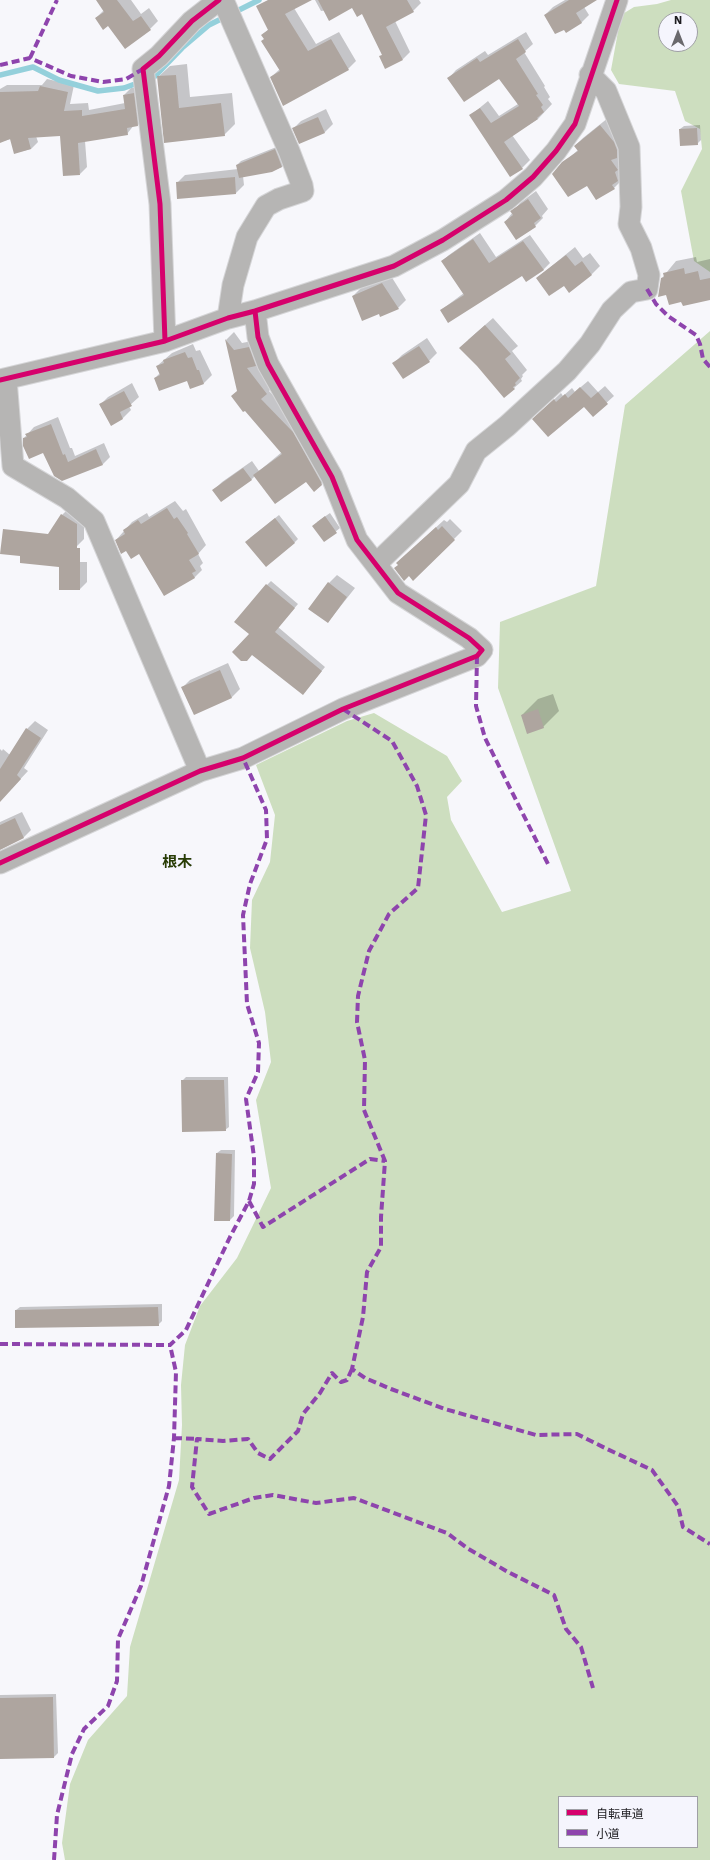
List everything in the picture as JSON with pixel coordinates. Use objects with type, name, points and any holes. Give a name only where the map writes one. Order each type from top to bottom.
[{"type":"street","points":[[165,340],[160,204],[143,69],[159,56],[192,21],[219,0]]},
{"type":"street","points":[[223,0],[283,137],[303,191],[279,199],[266,206],[251,231],[233,285],[228,318]]},
{"type":"street","points":[[200,771],[94,521],[67,498],[7,472],[3,380],[165,340],[228,318],[255,311],[394,266],[443,240],[506,200],[533,177],[556,151],[575,124],[590,75],[618,0]]},
{"type":"street","points":[[376,564],[459,484],[476,451],[507,426],[567,371],[590,344],[612,310],[631,292],[647,289],[648,275],[641,248],[629,224],[631,207],[629,147],[606,91],[590,75]]},
{"type":"street","points":[[0,863],[200,771],[243,758],[343,709],[477,656],[482,650],[469,638],[398,593],[357,540],[332,477],[268,364],[258,337],[255,311]]},
{"type":"green space","points":[[671,0],[710,0],[710,272],[694,261],[681,191],[702,149],[700,129],[685,121],[675,91],[619,84],[611,70],[621,15],[634,7],[657,4]]},
{"type":"green space","points":[[710,331],[710,1860],[65,1860],[62,1843],[70,1784],[88,1740],[127,1696],[130,1647],[179,1480],[182,1425],[181,1385],[185,1345],[200,1306],[237,1258],[271,1188],[256,1100],[271,1062],[265,1012],[250,948],[252,900],[270,862],[275,815],[256,765],[347,721],[374,713],[447,756],[462,781],[447,797],[451,820],[502,912],[571,891],[498,688],[500,622],[596,586],[625,405]]},
{"type":"building","points":[[96,0],[117,0],[133,21],[141,16],[151,30],[125,49],[108,26],[103,30],[95,18],[104,12]]},
{"type":"building","points":[[268,0],[312,0],[285,14],[308,51],[331,39],[349,70],[283,106],[270,77],[280,71],[261,41],[264,39],[261,35],[268,30],[256,6]]},
{"type":"building","points":[[318,0],[407,0],[414,12],[386,27],[403,60],[385,69],[379,56],[382,55],[362,14],[357,17],[352,8],[329,21]]},
{"type":"building","points":[[569,0],[597,0],[576,13],[582,23],[566,33],[564,30],[555,34],[544,15]]},
{"type":"building","points":[[518,39],[526,52],[516,59],[538,94],[536,95],[543,105],[541,107],[544,112],[537,118],[538,119],[504,142],[523,169],[510,177],[469,115],[480,108],[491,123],[519,106],[499,79],[464,102],[447,78],[477,58],[480,62]]},
{"type":"building","points":[[176,75],[179,108],[221,103],[225,136],[164,143],[157,76]]},
{"type":"building","points":[[40,86],[68,92],[64,111],[82,110],[82,116],[125,109],[123,95],[134,93],[138,126],[127,128],[128,135],[78,143],[80,175],[63,176],[60,136],[28,138],[31,149],[14,154],[10,139],[0,143],[0,92],[38,91]]},
{"type":"building","points":[[318,117],[325,133],[299,144],[292,128]]},
{"type":"building","points":[[600,125],[614,142],[617,150],[617,158],[611,160],[618,170],[615,172],[618,181],[612,185],[615,189],[596,200],[587,186],[568,197],[552,174],[562,162],[578,151],[574,146]]},
{"type":"building","points":[[697,128],[698,145],[680,146],[679,129]]},
{"type":"building","points":[[275,149],[282,167],[272,172],[239,178],[236,165]]},
{"type":"building","points":[[235,177],[236,194],[177,199],[176,182]]},
{"type":"building","points":[[528,199],[541,218],[534,223],[536,227],[516,240],[504,222],[513,215],[510,211]]},
{"type":"building","points":[[473,239],[489,263],[523,241],[544,270],[526,282],[522,276],[448,323],[440,310],[464,295],[441,261]]},
{"type":"building","points":[[566,255],[575,266],[582,261],[592,275],[569,293],[564,286],[549,296],[536,278]]},
{"type":"building","points":[[684,268],[685,274],[698,271],[700,280],[710,278],[710,300],[683,306],[681,302],[669,305],[666,295],[658,297],[661,278],[664,277],[663,273]]},
{"type":"building","points":[[382,283],[399,309],[380,317],[379,314],[362,321],[352,296]]},
{"type":"building","points":[[485,325],[511,354],[505,359],[520,378],[513,387],[515,389],[504,398],[477,366],[459,348]]},
{"type":"building","points":[[225,339],[234,350],[249,347],[256,366],[247,368],[267,394],[261,399],[293,432],[321,482],[322,485],[314,492],[306,482],[275,504],[253,475],[282,454],[245,411],[243,412],[231,396],[237,391]]},
{"type":"building","points":[[419,346],[430,362],[403,379],[392,363]]},
{"type":"building","points":[[185,352],[188,358],[192,357],[204,384],[190,389],[187,381],[159,391],[154,378],[160,375],[156,366],[164,363],[163,360]]},
{"type":"building","points":[[580,387],[591,398],[598,392],[608,404],[593,417],[584,407],[548,437],[532,419],[554,399],[556,402],[565,394],[568,398]]},
{"type":"building","points":[[124,391],[132,406],[120,412],[123,419],[111,426],[99,404]]},
{"type":"building","points":[[51,424],[63,455],[65,454],[68,462],[96,449],[103,465],[62,481],[54,476],[43,453],[29,459],[23,446],[23,438],[27,437],[25,434]]},
{"type":"building","points":[[243,468],[252,480],[221,502],[212,490]]},
{"type":"building","points":[[167,508],[174,519],[177,517],[188,533],[187,534],[199,554],[189,560],[196,571],[192,573],[195,578],[164,596],[139,554],[131,559],[126,551],[121,554],[115,540],[125,534],[123,530],[138,520],[141,524]]},
{"type":"building","points":[[61,514],[77,524],[77,548],[80,548],[80,590],[59,590],[59,567],[20,563],[20,556],[0,554],[3,529],[48,534]]},
{"type":"building","points":[[325,516],[337,533],[324,542],[312,526]]},
{"type":"building","points":[[275,518],[295,543],[266,567],[245,542]]},
{"type":"building","points":[[442,526],[455,540],[413,581],[409,576],[404,581],[394,568],[398,565],[396,563],[436,527],[438,530]]},
{"type":"building","points":[[328,582],[347,597],[328,623],[308,609]]},
{"type":"building","points":[[266,584],[295,608],[275,632],[322,671],[303,695],[252,655],[247,661],[241,661],[232,652],[249,634],[234,622]]},
{"type":"building","points":[[220,670],[232,698],[194,715],[181,687]]},
{"type":"building","points":[[538,709],[544,728],[527,734],[521,715]]},
{"type":"building","points":[[26,728],[41,738],[17,775],[21,779],[0,802],[0,769]]},
{"type":"building","points":[[15,818],[24,838],[0,850],[0,825]]},
{"type":"building","points":[[181,1080],[224,1080],[226,1131],[182,1132]]},
{"type":"building","points":[[216,1153],[232,1154],[230,1221],[214,1221]]},
{"type":"building","points":[[158,1307],[159,1326],[15,1328],[15,1310]]},
{"type":"building","points":[[53,1697],[54,1758],[0,1759],[0,1698]]},
{"type":"waterway","points":[[0,75],[33,67],[59,80],[98,91],[124,88],[154,77],[182,48],[209,25],[259,0]]},
{"type":"marked path","points":[[30,58],[57,0]]},
{"type":"marked path","points":[[0,65],[30,58],[71,76],[103,82],[126,79],[143,69]]},
{"type":"marked path","points":[[647,289],[656,304],[668,316],[696,335],[700,344],[703,359],[710,367]]},
{"type":"marked path","points":[[477,656],[476,706],[485,738],[548,864]]},
{"type":"marked path","points":[[343,709],[392,741],[417,786],[426,815],[418,888],[389,914],[369,951],[358,996],[357,1022],[365,1060],[364,1110],[385,1161],[381,1217],[381,1247],[367,1272],[363,1317],[352,1369],[365,1378],[445,1409],[536,1435],[577,1434],[652,1470],[678,1506],[683,1527],[710,1544]]},
{"type":"marked path","points":[[0,1344],[170,1345],[186,1330],[230,1237],[249,1201],[254,1184],[254,1157],[246,1099],[258,1072],[259,1043],[247,1004],[243,915],[250,884],[267,839],[266,810],[243,758]]},
{"type":"marked path","points":[[249,1201],[263,1227],[370,1159],[385,1161]]},
{"type":"marked path","points":[[54,1860],[57,1815],[72,1754],[84,1729],[108,1706],[117,1681],[118,1639],[141,1586],[169,1486],[174,1438],[176,1372],[170,1345]]},
{"type":"marked path","points":[[352,1369],[347,1380],[341,1382],[332,1373],[320,1393],[303,1414],[298,1431],[270,1459],[258,1453],[248,1439],[223,1441],[197,1439],[192,1487],[209,1514],[254,1498],[273,1495],[316,1503],[354,1498],[447,1533],[467,1548],[508,1572],[554,1595],[566,1629],[581,1647],[593,1688]]},
{"type":"marked path","points":[[174,1438],[197,1439]]},
{"type":"cycle path","points":[[165,341],[160,204],[143,69],[159,56],[192,21],[219,0]]},
{"type":"cycle path","points":[[0,380],[165,341],[228,318],[255,311],[394,266],[443,240],[506,200],[533,177],[556,151],[575,124],[617,0]]},
{"type":"cycle path","points":[[0,863],[200,771],[243,758],[343,709],[477,656],[482,650],[469,638],[398,593],[357,540],[332,477],[268,364],[258,337],[255,311]]},
{"type":"district","name":"根木","points":[[177,863]]}]
